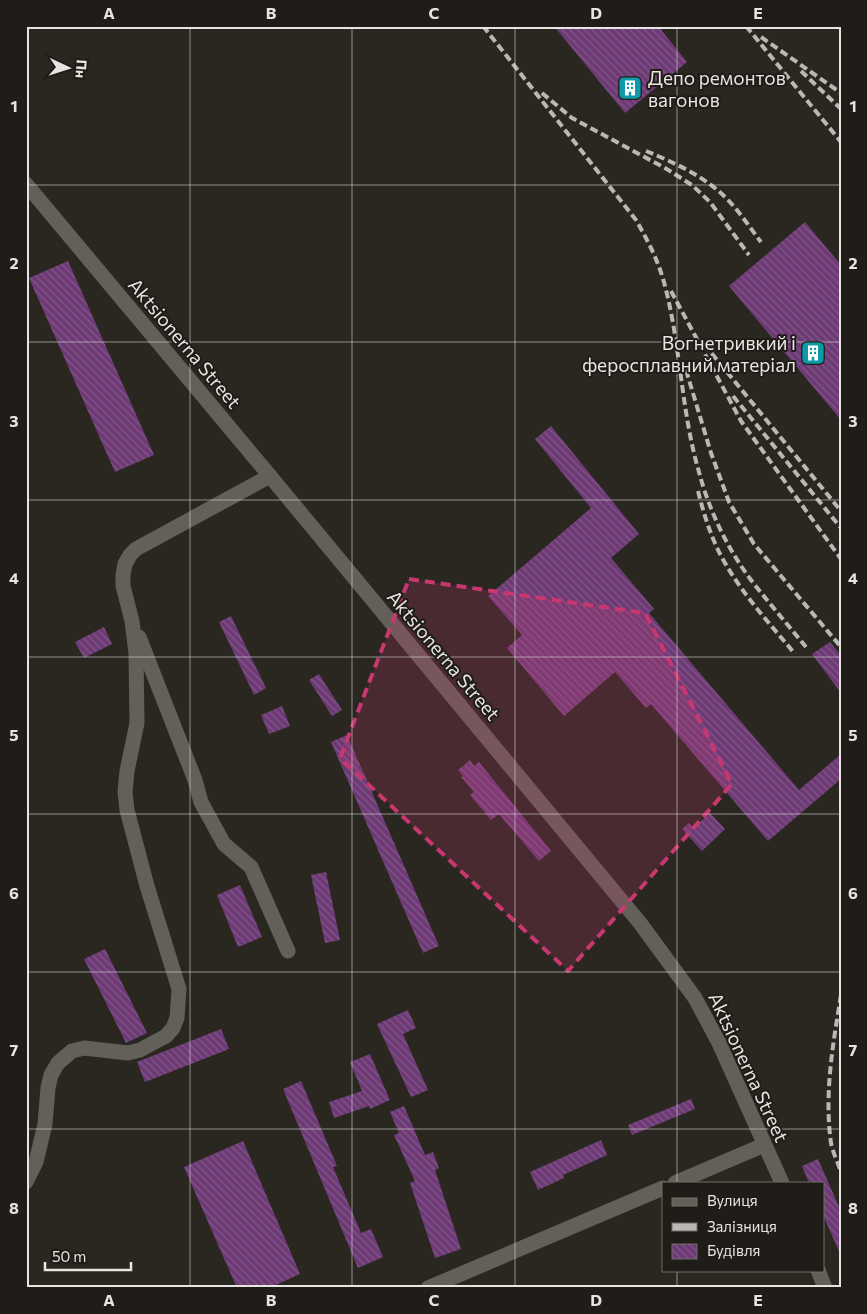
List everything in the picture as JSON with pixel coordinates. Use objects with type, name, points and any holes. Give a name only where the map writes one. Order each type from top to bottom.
[{"type":"street","name":"Aktsionerna Street","points":[[26,184],[640,923],[695,998],[719,1044],[782,1182]]},
{"type":"street","points":[[270,476],[136,549],[125,564],[123,586],[132,621],[202,802],[224,844],[251,867],[288,951]]},
{"type":"street","points":[[26,1182],[36,1162],[45,1124],[51,1075],[58,1063],[72,1051],[84,1048],[128,1053],[140,1050],[166,1036],[173,1028],[177,1018],[179,989],[147,886],[127,810],[125,792],[127,772],[137,724],[136,653],[132,621]]},
{"type":"street","points":[[676,1182],[764,1145]]},
{"type":"street","points":[[428,1288],[662,1188]]},
{"type":"street","points":[[819,1272],[825,1288]]},
{"type":"highlighted area","points":[[409,579],[645,613],[732,784],[568,971],[340,758]]},
{"type":"building","name":"Депо ремонтов вагонов","points":[[554,26],[658,26],[687,62],[625,113]]},
{"type":"building","name":"Вогнетривкий і феросплавний матеріал","points":[[805,222],[841,265],[841,420],[729,286]]},
{"type":"building","points":[[68,261],[154,455],[115,472],[29,278]]},
{"type":"building","points":[[551,426],[639,534],[611,558],[654,609],[649,613],[799,790],[841,754],[841,779],[768,841],[651,704],[646,708],[615,672],[564,716],[507,648],[522,635],[488,596],[591,508],[535,439]]},
{"type":"building","points":[[231,616],[266,688],[254,695],[219,622]]},
{"type":"building","points":[[104,627],[112,644],[84,658],[75,642]]},
{"type":"building","points":[[830,642],[841,656],[841,693],[812,654]]},
{"type":"building","points":[[319,674],[342,710],[332,716],[309,680]]},
{"type":"building","points":[[282,706],[290,726],[269,734],[261,715]]},
{"type":"building","points":[[347,735],[439,946],[423,953],[331,742]]},
{"type":"building","points":[[470,760],[474,766],[479,762],[551,851],[539,861],[499,814],[491,820],[470,795],[474,792],[461,777],[463,776],[458,770]]},
{"type":"building","points":[[710,813],[725,829],[702,851],[682,829],[689,823],[693,828]]},
{"type":"building","points":[[326,872],[340,940],[325,943],[311,875]]},
{"type":"building","points":[[240,885],[262,937],[238,947],[217,895]]},
{"type":"building","points":[[105,949],[147,1033],[126,1043],[84,959]]},
{"type":"building","points":[[408,1010],[416,1028],[403,1034],[428,1090],[411,1097],[377,1024]]},
{"type":"building","points":[[221,1029],[229,1049],[145,1082],[137,1062]]},
{"type":"building","points":[[370,1054],[390,1100],[370,1109],[369,1106],[334,1118],[329,1102],[362,1091],[350,1062]]},
{"type":"building","points":[[301,1081],[337,1166],[333,1167],[361,1233],[371,1229],[383,1257],[358,1268],[283,1089]]},
{"type":"building","points":[[691,1099],[695,1109],[632,1135],[628,1125]]},
{"type":"building","points":[[404,1106],[425,1155],[433,1152],[439,1168],[435,1170],[461,1249],[435,1258],[410,1183],[415,1181],[394,1135],[399,1133],[390,1112]]},
{"type":"building","points":[[601,1140],[607,1155],[563,1175],[564,1178],[538,1190],[530,1172]]},
{"type":"building","points":[[243,1141],[300,1274],[269,1288],[237,1288],[184,1167]]},
{"type":"building","points":[[818,1159],[841,1211],[841,1256],[824,1217],[824,1182],[809,1182],[802,1166]]},
{"type":"railway","points":[[483,26],[636,220],[645,236],[663,277],[675,332],[688,426],[708,500],[720,528],[742,568],[806,647]]},
{"type":"railway","points":[[746,26],[841,142]]},
{"type":"railway","points":[[761,37],[841,93]]},
{"type":"railway","points":[[801,71],[841,109]]},
{"type":"railway","points":[[542,93],[572,118],[665,168],[692,185],[710,202],[749,255]]},
{"type":"railway","points":[[646,151],[689,171],[719,191],[736,209],[761,242]]},
{"type":"railway","points":[[671,291],[741,421],[841,559]]},
{"type":"railway","points":[[704,344],[841,511]]},
{"type":"railway","points":[[686,370],[711,453],[729,502],[754,544],[841,647]]},
{"type":"railway","points":[[733,396],[841,528]]},
{"type":"railway","points":[[698,491],[716,546],[732,575],[749,599],[795,654]]},
{"type":"railway","points":[[841,995],[830,1069],[828,1106],[831,1143],[841,1172]]},
{"type":"place","name":"Депо ремонтов вагонов","points":[[630,88]]},
{"type":"place","name":"Вогнетривкий і феросплавний матеріал","points":[[813,353]]}]
